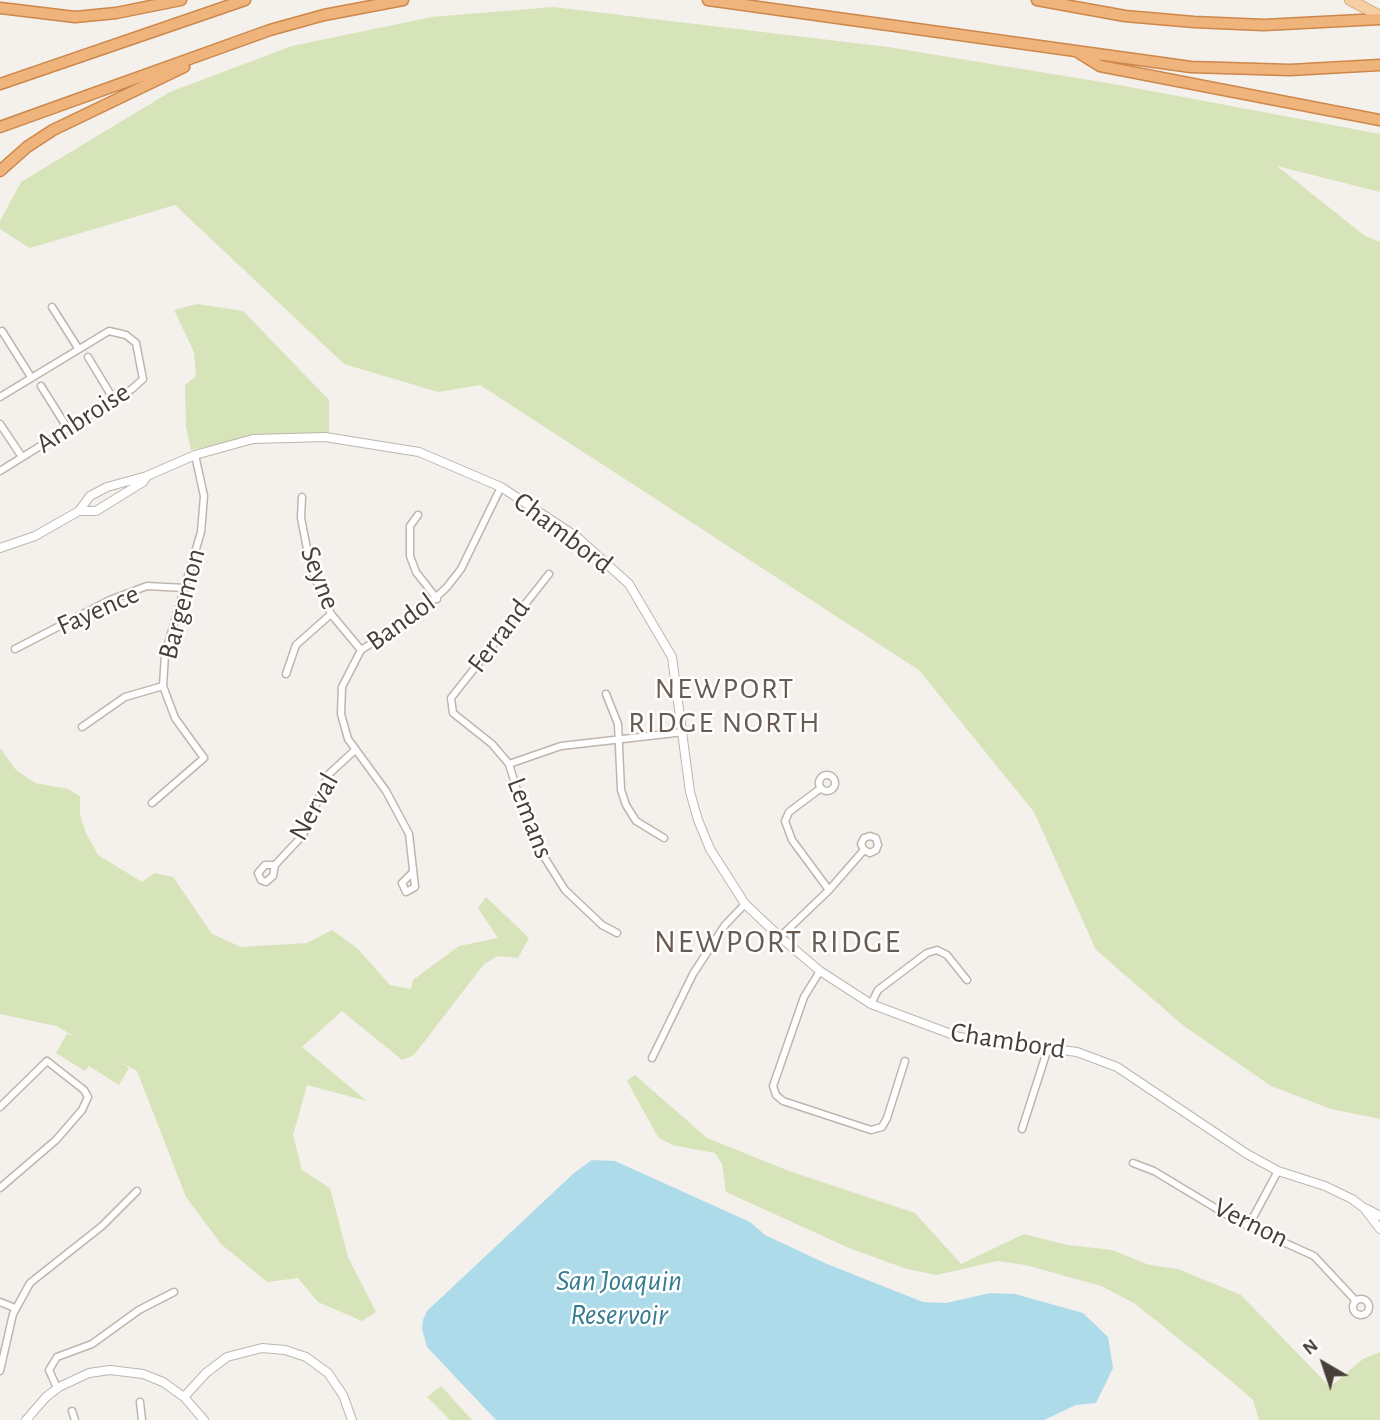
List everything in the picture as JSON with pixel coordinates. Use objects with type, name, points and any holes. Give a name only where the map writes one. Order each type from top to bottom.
[{"type":"highway","points":[[0,8],[75,17],[116,13],[181,0]]},
{"type":"highway","points":[[0,84],[245,0]]},
{"type":"highway","points":[[0,127],[250,37],[324,15],[402,0]]},
{"type":"highway","points":[[708,0],[1191,67],[1290,70],[1380,65]]},
{"type":"highway","points":[[1037,0],[1125,16],[1194,22],[1264,25],[1380,18]]},
{"type":"highway","points":[[0,171],[27,147],[53,130],[250,37]]},
{"type":"highway","points":[[1073,50],[1100,66],[1380,120]]},
{"type":"main road","points":[[1350,0],[1380,18]]},
{"type":"street","points":[[52,307],[78,348]]},
{"type":"street","points":[[2,331],[31,377]]},
{"type":"street","name":"Ambroise","points":[[0,397],[109,331],[126,335],[136,343],[142,379],[114,401],[0,471]]},
{"type":"street","points":[[88,357],[114,401]]},
{"type":"street","points":[[41,386],[68,429]]},
{"type":"street","points":[[0,424],[22,457]]},
{"type":"street","name":"Chambord","points":[[83,512],[90,496],[109,486],[147,475],[195,455],[253,439],[325,437],[419,452],[501,487],[577,537],[629,584],[672,657],[690,792],[710,849],[745,904],[779,937],[820,971],[870,1004],[959,1037],[1077,1052],[1117,1067],[1247,1154],[1278,1171],[1325,1185],[1364,1208],[1380,1229]]},
{"type":"street","name":"Bargemon","points":[[152,803],[204,758],[175,718],[163,686],[165,654],[201,532],[204,496],[195,455]]},
{"type":"street","name":"Chambord","points":[[0,548],[35,536],[83,512],[117,499],[143,482],[147,475]]},
{"type":"street","points":[[109,486],[117,499]]},
{"type":"street","name":"Bandol","points":[[412,873],[409,834],[386,791],[355,750],[343,726],[340,701],[347,673],[361,650],[436,598],[460,569],[501,487]]},
{"type":"street","name":"Seyne","points":[[302,497],[301,518],[311,569],[331,614],[361,650]]},
{"type":"street","points":[[418,514],[410,526],[410,556],[416,572],[436,598]]},
{"type":"street","name":"Ferrand","points":[[451,698],[549,574]]},
{"type":"street","name":"Fayence","points":[[15,649],[110,600],[148,586],[185,588]]},
{"type":"street","points":[[286,674],[296,645],[331,614]]},
{"type":"street","points":[[82,727],[125,697],[163,686]]},
{"type":"street","points":[[606,694],[618,724],[621,790],[626,804],[636,821],[664,838]]},
{"type":"street","name":"Lemans","points":[[451,698],[453,713],[492,744],[509,764],[531,836],[547,865],[581,907],[617,933]]},
{"type":"street","points":[[509,764],[561,746],[684,732]]},
{"type":"street","name":"Nerval","points":[[275,865],[303,835],[329,774],[355,750]]},
{"type":"street","points":[[821,788],[789,812],[785,821],[792,840],[829,890]]},
{"type":"street","points":[[779,937],[829,890],[864,850]]},
{"type":"street","points":[[652,1058],[693,974],[725,925],[745,904]]},
{"type":"street","points":[[870,1004],[878,990],[927,953],[937,950],[947,955],[967,980]]},
{"type":"street","points":[[820,971],[804,997],[773,1086],[776,1096],[783,1101],[871,1130],[882,1127],[887,1118],[905,1061]]},
{"type":"street","points":[[1022,1129],[1048,1048]]},
{"type":"street","points":[[0,1107],[47,1060],[84,1090],[88,1101],[56,1140],[0,1188]]},
{"type":"street","name":"Vernon","points":[[1133,1163],[1154,1171],[1249,1225],[1314,1256],[1356,1301]]},
{"type":"street","points":[[1249,1225],[1278,1171]]},
{"type":"street","points":[[0,1371],[15,1308],[41,1273],[102,1226],[137,1191]]},
{"type":"street","points":[[1364,1208],[1380,1216]]},
{"type":"street","points":[[57,1388],[49,1370],[57,1357],[92,1344],[139,1310],[174,1292]]},
{"type":"street","points":[[0,1302],[15,1308]]},
{"type":"street","points":[[184,1397],[206,1373],[228,1357],[262,1348],[285,1350],[306,1357],[328,1373],[344,1395],[352,1420]]},
{"type":"street","points":[[26,1420],[57,1388],[89,1373],[121,1370],[153,1377],[184,1397],[204,1420]]},
{"type":"street","points":[[140,1402],[142,1420]]},
{"type":"street","points":[[72,1411],[75,1420]]},
{"type":"green space","points":[[553,7],[888,47],[1119,85],[1380,134],[1380,192],[1277,166],[1365,236],[1380,242],[1380,1119],[1331,1109],[1271,1086],[1184,1026],[1096,950],[1034,812],[919,670],[480,385],[438,392],[344,364],[175,205],[30,248],[0,229],[0,221],[21,182],[170,92],[292,46],[432,17]]},
{"type":"green space","points":[[197,304],[243,311],[329,400],[329,434],[262,435],[191,450],[186,427],[185,385],[196,376],[194,352],[174,310]]},
{"type":"green space","points":[[0,748],[16,770],[35,783],[68,789],[80,796],[80,815],[98,855],[142,882],[154,873],[173,877],[212,934],[241,947],[307,943],[332,930],[357,948],[390,985],[411,989],[413,980],[459,946],[498,938],[478,908],[486,897],[529,938],[518,958],[498,956],[484,964],[414,1055],[402,1060],[342,1011],[302,1047],[367,1101],[307,1085],[293,1135],[302,1170],[330,1188],[348,1257],[376,1312],[362,1321],[318,1302],[298,1278],[267,1282],[221,1244],[186,1197],[137,1071],[120,1062],[129,1068],[119,1085],[89,1066],[85,1071],[56,1053],[67,1034],[74,1036],[56,1026],[0,1014]]},
{"type":"green space","points":[[635,1075],[707,1138],[789,1171],[915,1213],[961,1264],[1024,1234],[1067,1245],[1112,1250],[1149,1265],[1178,1269],[1241,1295],[1330,1387],[1363,1359],[1380,1352],[1380,1420],[1259,1420],[1253,1400],[1229,1379],[1134,1303],[1101,1286],[1026,1265],[997,1261],[937,1275],[907,1269],[849,1248],[726,1192],[722,1164],[715,1153],[672,1145],[658,1137],[627,1081]]},
{"type":"green space","points":[[441,1386],[472,1420],[450,1420],[427,1397]]},
{"type":"water","name":"San Joaquin Reservoir","points":[[592,1160],[615,1161],[750,1222],[765,1235],[827,1264],[923,1302],[946,1303],[990,1293],[1015,1294],[1083,1313],[1108,1337],[1113,1368],[1096,1403],[1076,1405],[1044,1420],[496,1420],[427,1347],[422,1329],[423,1320],[427,1311],[574,1173]]},
{"type":"district","name":"NEWPORT RIDGE NORTH","points":[[725,706]]},
{"type":"district","name":"NEWPORT RIDGE","points":[[778,942]]}]
